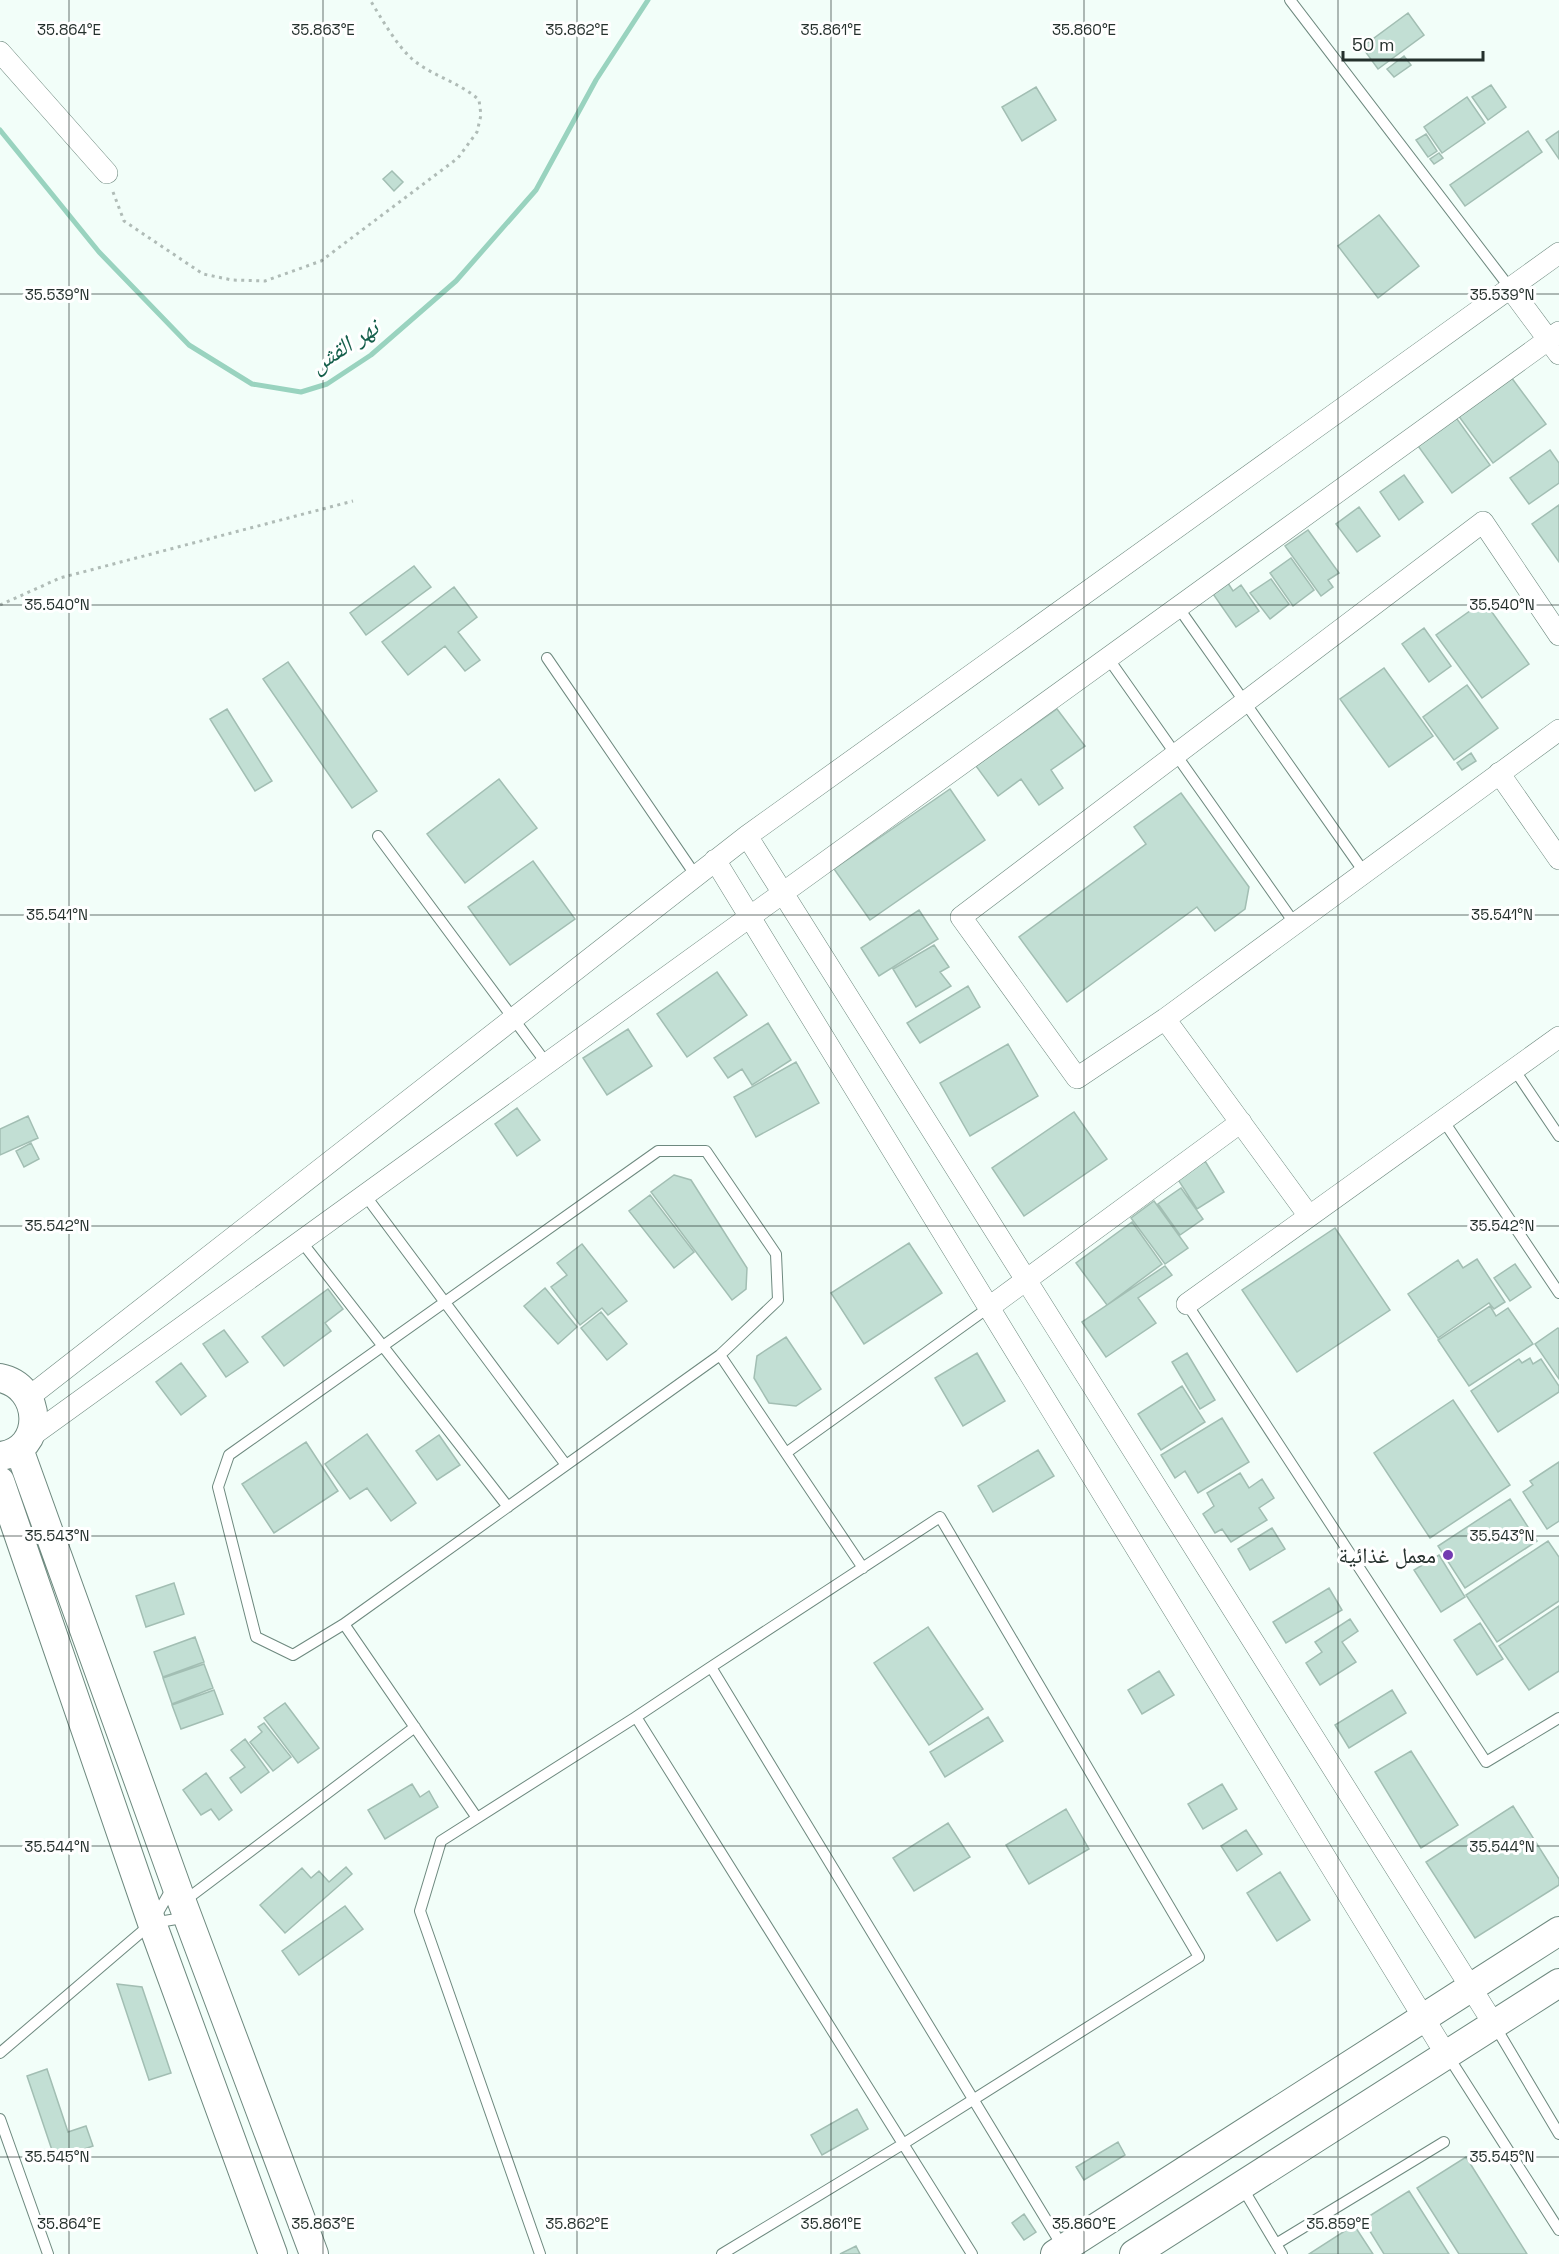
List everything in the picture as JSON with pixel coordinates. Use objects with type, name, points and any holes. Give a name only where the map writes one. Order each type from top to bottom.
[{"type":"street","points":[[0,52],[108,173]]},
{"type":"street","points":[[29,1397],[747,836],[1559,253]]},
{"type":"street","points":[[16,1447],[1178,607],[1556,342],[1509,288]]},
{"type":"street","points":[[1559,635],[1483,522],[961,917],[1077,1078],[1165,1019],[1559,730]]},
{"type":"street","points":[[1499,773],[1559,860]]},
{"type":"street","points":[[747,836],[1495,2026]]},
{"type":"street","points":[[715,861],[1447,2056]]},
{"type":"street","points":[[1165,1019],[1309,1216]]},
{"type":"street","points":[[1187,1304],[1559,1037]]},
{"type":"street","points":[[988,1308],[1241,1122]]},
{"type":"street","points":[[0,1378],[20,1386],[29,1397],[34,1410],[34,1424],[16,1447]]},
{"type":"street","points":[[16,1447],[314,2254]]},
{"type":"street","points":[[0,1481],[152,1923],[273,2254]]},
{"type":"street","points":[[1062,2252],[1559,1931]]},
{"type":"street","points":[[1134,2254],[1495,2026],[1559,1983]]},
{"type":"lane","points":[[1290,0],[1509,288]]},
{"type":"lane","points":[[1178,607],[1364,872]]},
{"type":"lane","points":[[548,658],[696,876]]},
{"type":"lane","points":[[1108,658],[1295,924]]},
{"type":"lane","points":[[378,836],[547,1064]]},
{"type":"lane","points":[[1514,1069],[1559,1136]]},
{"type":"lane","points":[[1443,1120],[1559,1293]]},
{"type":"lane","points":[[658,1151],[706,1151],[776,1254],[778,1300],[720,1355],[344,1624],[293,1654],[256,1636],[218,1487],[229,1455],[383,1346],[658,1151]]},
{"type":"lane","points":[[365,1194],[566,1465]]},
{"type":"lane","points":[[301,1241],[508,1507]]},
{"type":"lane","points":[[1187,1304],[1486,1762],[1559,1718]]},
{"type":"lane","points":[[786,1453],[988,1308]]},
{"type":"lane","points":[[720,1355],[862,1568]]},
{"type":"lane","points":[[540,2254],[420,1911],[441,1841],[636,1717],[940,1517],[1199,1957],[903,2144],[722,2254]]},
{"type":"lane","points":[[344,1624],[477,1818]]},
{"type":"lane","points":[[711,1667],[973,2100],[1062,2252]]},
{"type":"lane","points":[[636,1717],[972,2254]]},
{"type":"lane","points":[[0,2053],[152,1923],[415,1727]]},
{"type":"lane","points":[[152,1923],[182,1900]]},
{"type":"lane","points":[[1495,2026],[1559,2134]]},
{"type":"lane","points":[[1447,2056],[1559,2230]]},
{"type":"lane","points":[[0,2119],[48,2254]]},
{"type":"lane","points":[[1276,2244],[1444,2142]]},
{"type":"lane","points":[[1242,2186],[1282,2254]]},
{"type":"path","points":[[108,173],[124,221],[203,274],[232,280],[265,281],[321,261],[458,158],[477,132],[481,115],[479,100],[468,89],[444,78],[411,58],[370,0]]},
{"type":"path","points":[[0,605],[60,578],[353,501]]},
{"type":"building","points":[[1408,13],[1424,35],[1378,69],[1362,47]]},
{"type":"building","points":[[1404,56],[1411,65],[1394,77],[1387,69]]},
{"type":"building","points":[[1491,85],[1506,107],[1488,120],[1472,97]]},
{"type":"building","points":[[1036,87],[1056,120],[1022,141],[1002,107]]},
{"type":"building","points":[[1467,97],[1485,123],[1442,153],[1424,127]]},
{"type":"building","points":[[1528,131],[1542,152],[1465,206],[1450,185]]},
{"type":"building","points":[[1559,131],[1559,159],[1546,140]]},
{"type":"building","points":[[1426,134],[1437,151],[1428,157],[1416,140]]},
{"type":"building","points":[[1439,153],[1443,158],[1434,164],[1430,159]]},
{"type":"building","points":[[392,171],[403,182],[394,191],[383,179]]},
{"type":"building","points":[[1379,215],[1419,266],[1378,298],[1338,246]]},
{"type":"building","points":[[1508,373],[1546,424],[1493,463],[1455,411]]},
{"type":"building","points":[[1452,412],[1490,465],[1452,493],[1413,439]]},
{"type":"building","points":[[1550,450],[1559,463],[1559,483],[1529,504],[1510,478]]},
{"type":"building","points":[[1404,475],[1423,502],[1399,520],[1380,492]]},
{"type":"building","points":[[1559,505],[1559,562],[1532,524]]},
{"type":"building","points":[[1359,507],[1380,536],[1357,552],[1336,524]]},
{"type":"building","points":[[1308,530],[1339,573],[1328,580],[1333,587],[1321,596],[1285,546]]},
{"type":"building","points":[[1291,558],[1314,590],[1293,606],[1270,573]]},
{"type":"building","points":[[414,566],[431,587],[366,635],[350,613]]},
{"type":"building","points":[[1271,579],[1289,604],[1270,619],[1250,593]]},
{"type":"building","points":[[1226,580],[1233,591],[1241,585],[1259,611],[1236,627],[1211,591]]},
{"type":"building","points":[[454,587],[477,617],[458,632],[480,660],[465,671],[445,646],[408,675],[382,642]]},
{"type":"building","points":[[1484,601],[1529,664],[1482,698],[1436,635]]},
{"type":"building","points":[[1424,628],[1451,666],[1429,682],[1402,644]]},
{"type":"building","points":[[288,662],[377,791],[352,808],[263,679]]},
{"type":"building","points":[[1384,668],[1433,736],[1389,767],[1340,699]]},
{"type":"building","points":[[1467,685],[1498,728],[1454,760],[1423,717]]},
{"type":"building","points":[[227,709],[272,781],[255,791],[210,719]]},
{"type":"building","points":[[1057,709],[1085,746],[1051,770],[1063,788],[1039,805],[1021,779],[998,796],[976,766]]},
{"type":"building","points":[[1471,753],[1476,761],[1462,770],[1457,763]]},
{"type":"building","points":[[499,779],[537,828],[465,883],[427,834]]},
{"type":"building","points":[[950,789],[985,840],[870,920],[834,869]]},
{"type":"building","points":[[1181,793],[1249,887],[1245,909],[1215,931],[1197,907],[1067,1002],[1019,937],[1146,844],[1134,827]]},
{"type":"building","points":[[533,861],[575,919],[510,965],[468,907]]},
{"type":"building","points":[[919,910],[938,939],[879,976],[861,948]]},
{"type":"building","points":[[934,945],[949,967],[940,972],[951,986],[916,1007],[893,969]]},
{"type":"building","points":[[717,972],[747,1015],[687,1057],[657,1014]]},
{"type":"building","points":[[968,986],[980,1007],[920,1043],[907,1023]]},
{"type":"building","points":[[768,1023],[791,1060],[752,1085],[742,1069],[728,1078],[714,1058]]},
{"type":"building","points":[[628,1029],[652,1066],[607,1095],[583,1058]]},
{"type":"building","points":[[1008,1044],[1038,1096],[970,1136],[940,1083]]},
{"type":"building","points":[[796,1062],[819,1103],[756,1137],[734,1097]]},
{"type":"building","points":[[517,1108],[540,1140],[517,1156],[495,1124]]},
{"type":"building","points":[[1074,1112],[1107,1159],[1024,1216],[992,1168]]},
{"type":"building","points":[[28,1116],[38,1138],[0,1155],[0,1129]]},
{"type":"building","points":[[31,1143],[39,1159],[24,1167],[16,1151]]},
{"type":"building","points":[[1205,1161],[1224,1192],[1197,1209],[1177,1178]]},
{"type":"building","points":[[674,1175],[691,1180],[747,1268],[746,1289],[732,1300],[651,1192]]},
{"type":"building","points":[[1181,1188],[1203,1219],[1180,1235],[1158,1204]]},
{"type":"building","points":[[650,1195],[694,1252],[674,1268],[629,1211]]},
{"type":"building","points":[[1154,1201],[1188,1248],[1165,1264],[1131,1218]]},
{"type":"building","points":[[1132,1222],[1162,1264],[1107,1305],[1076,1263]]},
{"type":"building","points":[[1335,1228],[1390,1310],[1297,1372],[1242,1290]]},
{"type":"building","points":[[909,1243],[942,1293],[864,1344],[831,1293]]},
{"type":"building","points":[[582,1244],[627,1301],[608,1315],[602,1308],[580,1325],[551,1287],[567,1275],[557,1263]]},
{"type":"building","points":[[1477,1259],[1505,1302],[1494,1309],[1489,1303],[1438,1338],[1408,1294],[1458,1260],[1463,1268]]},
{"type":"building","points":[[1515,1264],[1531,1287],[1510,1301],[1494,1278]]},
{"type":"building","points":[[1165,1266],[1172,1275],[1138,1298],[1156,1323],[1106,1357],[1082,1322]]},
{"type":"building","points":[[545,1288],[577,1327],[558,1344],[524,1306]]},
{"type":"building","points":[[328,1289],[343,1309],[325,1323],[331,1331],[284,1366],[262,1337]]},
{"type":"building","points":[[1490,1306],[1496,1316],[1508,1308],[1533,1344],[1469,1386],[1438,1340]]},
{"type":"building","points":[[601,1312],[627,1344],[607,1360],[581,1328]]},
{"type":"building","points":[[1559,1329],[1559,1379],[1535,1344]]},
{"type":"building","points":[[224,1330],[248,1362],[226,1377],[203,1344]]},
{"type":"building","points":[[786,1337],[821,1389],[796,1406],[769,1403],[754,1378],[757,1356]]},
{"type":"building","points":[[977,1353],[1005,1401],[963,1426],[935,1378]]},
{"type":"building","points":[[1187,1353],[1215,1400],[1200,1409],[1172,1362]]},
{"type":"building","points":[[1530,1358],[1533,1364],[1541,1359],[1559,1386],[1559,1392],[1498,1432],[1471,1391],[1519,1359],[1522,1363]]},
{"type":"building","points":[[181,1363],[206,1396],[181,1415],[156,1382]]},
{"type":"building","points":[[1182,1386],[1205,1422],[1161,1450],[1138,1414]]},
{"type":"building","points":[[1453,1400],[1510,1485],[1430,1538],[1374,1453]]},
{"type":"building","points":[[1222,1418],[1249,1462],[1198,1493],[1185,1471],[1175,1478],[1161,1455]]},
{"type":"building","points":[[367,1434],[416,1503],[391,1521],[367,1488],[350,1499],[325,1464]]},
{"type":"building","points":[[439,1435],[460,1465],[437,1480],[416,1451]]},
{"type":"building","points":[[306,1442],[338,1491],[274,1533],[242,1484]]},
{"type":"building","points":[[1038,1450],[1054,1476],[993,1512],[978,1486]]},
{"type":"building","points":[[1559,1462],[1559,1521],[1547,1529],[1523,1492],[1533,1485],[1530,1481]]},
{"type":"building","points":[[1240,1473],[1249,1488],[1262,1479],[1274,1498],[1259,1508],[1267,1520],[1231,1542],[1222,1529],[1215,1533],[1203,1514],[1214,1506],[1207,1493]]},
{"type":"building","points":[[1510,1499],[1537,1541],[1465,1588],[1438,1546]]},
{"type":"building","points":[[1272,1528],[1285,1549],[1250,1570],[1238,1549]]},
{"type":"building","points":[[1548,1541],[1559,1557],[1559,1601],[1497,1642],[1466,1595]]},
{"type":"building","points":[[1439,1555],[1465,1597],[1441,1612],[1414,1570]]},
{"type":"building","points":[[174,1583],[184,1614],[146,1627],[136,1596]]},
{"type":"building","points":[[1329,1588],[1342,1610],[1286,1643],[1273,1622]]},
{"type":"building","points":[[1559,1606],[1559,1671],[1529,1690],[1499,1646]]},
{"type":"building","points":[[1350,1619],[1358,1631],[1342,1642],[1356,1662],[1320,1685],[1306,1663],[1322,1652],[1315,1642]]},
{"type":"building","points":[[1480,1623],[1503,1659],[1477,1675],[1454,1640]]},
{"type":"building","points":[[928,1627],[983,1709],[929,1745],[874,1663]]},
{"type":"building","points":[[195,1637],[204,1662],[163,1677],[154,1652]]},
{"type":"building","points":[[204,1664],[213,1688],[172,1704],[163,1678]]},
{"type":"building","points":[[1159,1671],[1174,1695],[1142,1714],[1128,1690]]},
{"type":"building","points":[[214,1690],[223,1714],[181,1729],[172,1705]]},
{"type":"building","points":[[1392,1690],[1406,1713],[1349,1748],[1335,1725]]},
{"type":"building","points":[[285,1703],[319,1748],[298,1763],[264,1718]]},
{"type":"building","points":[[988,1717],[1003,1741],[945,1777],[930,1752]]},
{"type":"building","points":[[264,1723],[291,1757],[273,1771],[250,1742],[262,1732],[258,1727]]},
{"type":"building","points":[[245,1739],[269,1772],[241,1793],[230,1778],[245,1767],[231,1750]]},
{"type":"building","points":[[1411,1751],[1458,1825],[1421,1848],[1375,1772]]},
{"type":"building","points":[[206,1773],[232,1810],[219,1820],[211,1809],[201,1815],[183,1790]]},
{"type":"building","points":[[412,1784],[420,1797],[429,1791],[438,1807],[385,1839],[368,1810]]},
{"type":"building","points":[[1222,1784],[1237,1809],[1203,1829],[1188,1804]]},
{"type":"building","points":[[1513,1806],[1559,1879],[1559,1885],[1475,1938],[1426,1862]]},
{"type":"building","points":[[1066,1809],[1089,1849],[1029,1884],[1006,1845]]},
{"type":"building","points":[[948,1823],[970,1857],[914,1891],[893,1858]]},
{"type":"building","points":[[1246,1830],[1262,1854],[1237,1871],[1221,1846]]},
{"type":"building","points":[[346,1867],[352,1874],[285,1933],[260,1905],[302,1868],[311,1878],[319,1871],[329,1882]]},
{"type":"building","points":[[1280,1872],[1310,1920],[1277,1941],[1247,1893]]},
{"type":"building","points":[[345,1906],[363,1929],[299,1975],[282,1951]]},
{"type":"building","points":[[117,1984],[142,1987],[171,2073],[149,2080]]},
{"type":"building","points":[[47,2069],[68,2132],[86,2126],[93,2146],[55,2159],[27,2076]]},
{"type":"building","points":[[857,2109],[868,2129],[822,2155],[811,2135]]},
{"type":"building","points":[[1118,2142],[1125,2155],[1084,2180],[1076,2167]]},
{"type":"building","points":[[1466,2157],[1527,2254],[1459,2254],[1417,2188]]},
{"type":"building","points":[[1409,2191],[1449,2254],[1384,2254],[1363,2220]]},
{"type":"building","points":[[1024,2214],[1036,2232],[1024,2240],[1012,2223]]},
{"type":"building","points":[[1354,2225],[1373,2254],[1309,2254]]},
{"type":"building","points":[[856,2246],[860,2254],[840,2254]]},
{"type":"waterway","name":"نهر القش","points":[[0,130],[99,252],[189,345],[252,384],[301,392],[327,384],[371,355],[456,281],[536,190],[596,80],[648,0]]},
{"type":"place","name":"معمل غذائية","points":[[1448,1555]]}]
